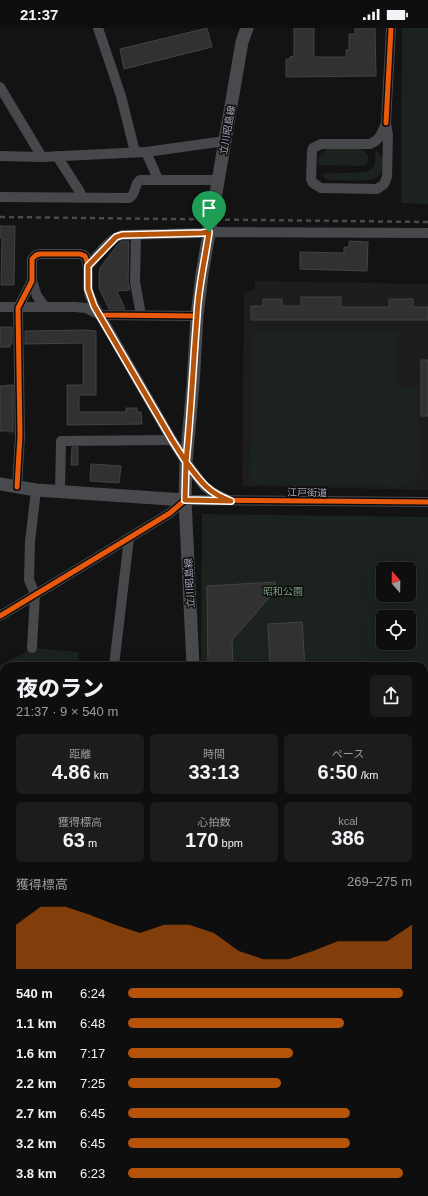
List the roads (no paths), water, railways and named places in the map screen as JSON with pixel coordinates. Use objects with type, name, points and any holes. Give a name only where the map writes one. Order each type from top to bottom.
[{"type":"main road","name":"立川昭島線","points":[[194,662],[185,500],[186,462],[197,316],[202,274],[218,180],[242,42],[247,28]]},
{"type":"main road","name":"江戸街道","points":[[0,484],[36,490],[185,500]]},
{"type":"street","points":[[98,28],[121,96],[135,152]]},
{"type":"street","points":[[386,123],[381,136],[370,144],[317,145],[313,148],[311,179],[313,183],[321,188],[377,188],[386,181],[388,135],[386,123],[391,28]]},
{"type":"street","points":[[0,87],[42,157]]},
{"type":"street","points":[[0,156],[42,157],[146,152],[225,141]]},
{"type":"street","points":[[370,144],[380,149],[387,159]]},
{"type":"street","points":[[146,152],[158,179]]},
{"type":"street","points":[[57,156],[80,192],[81,197]]},
{"type":"street","points":[[0,197],[129,198],[133,196],[137,182],[140,180],[218,180]]},
{"type":"street","points":[[88,266],[116,237],[122,235],[209,232],[428,233]]},
{"type":"street","points":[[136,235],[135,282],[141,315]]},
{"type":"street","points":[[45,307],[37,296],[32,281],[32,259],[36,255],[80,254],[85,256],[88,266],[88,289],[86,297],[74,307]]},
{"type":"street","points":[[16,487],[20,436],[18,308],[32,281]]},
{"type":"street","name":"江戸街道","points":[[88,289],[94,306],[186,462],[204,486],[221,497],[231,501]]},
{"type":"street","points":[[0,307],[74,307],[86,308],[100,315],[197,316]]},
{"type":"street","points":[[60,491],[61,441],[172,440]]},
{"type":"street","points":[[32,648],[35,594],[29,580],[30,542],[36,490]]},
{"type":"street","points":[[0,616],[170,513],[185,500]]},
{"type":"street","name":"江戸街道","points":[[185,500],[428,502]]},
{"type":"street","points":[[114,662],[129,538]]},
{"type":"railway","points":[[0,217],[428,222]]},
{"type":"park label","name":"昭和公園","points":[[283,591]]}]
